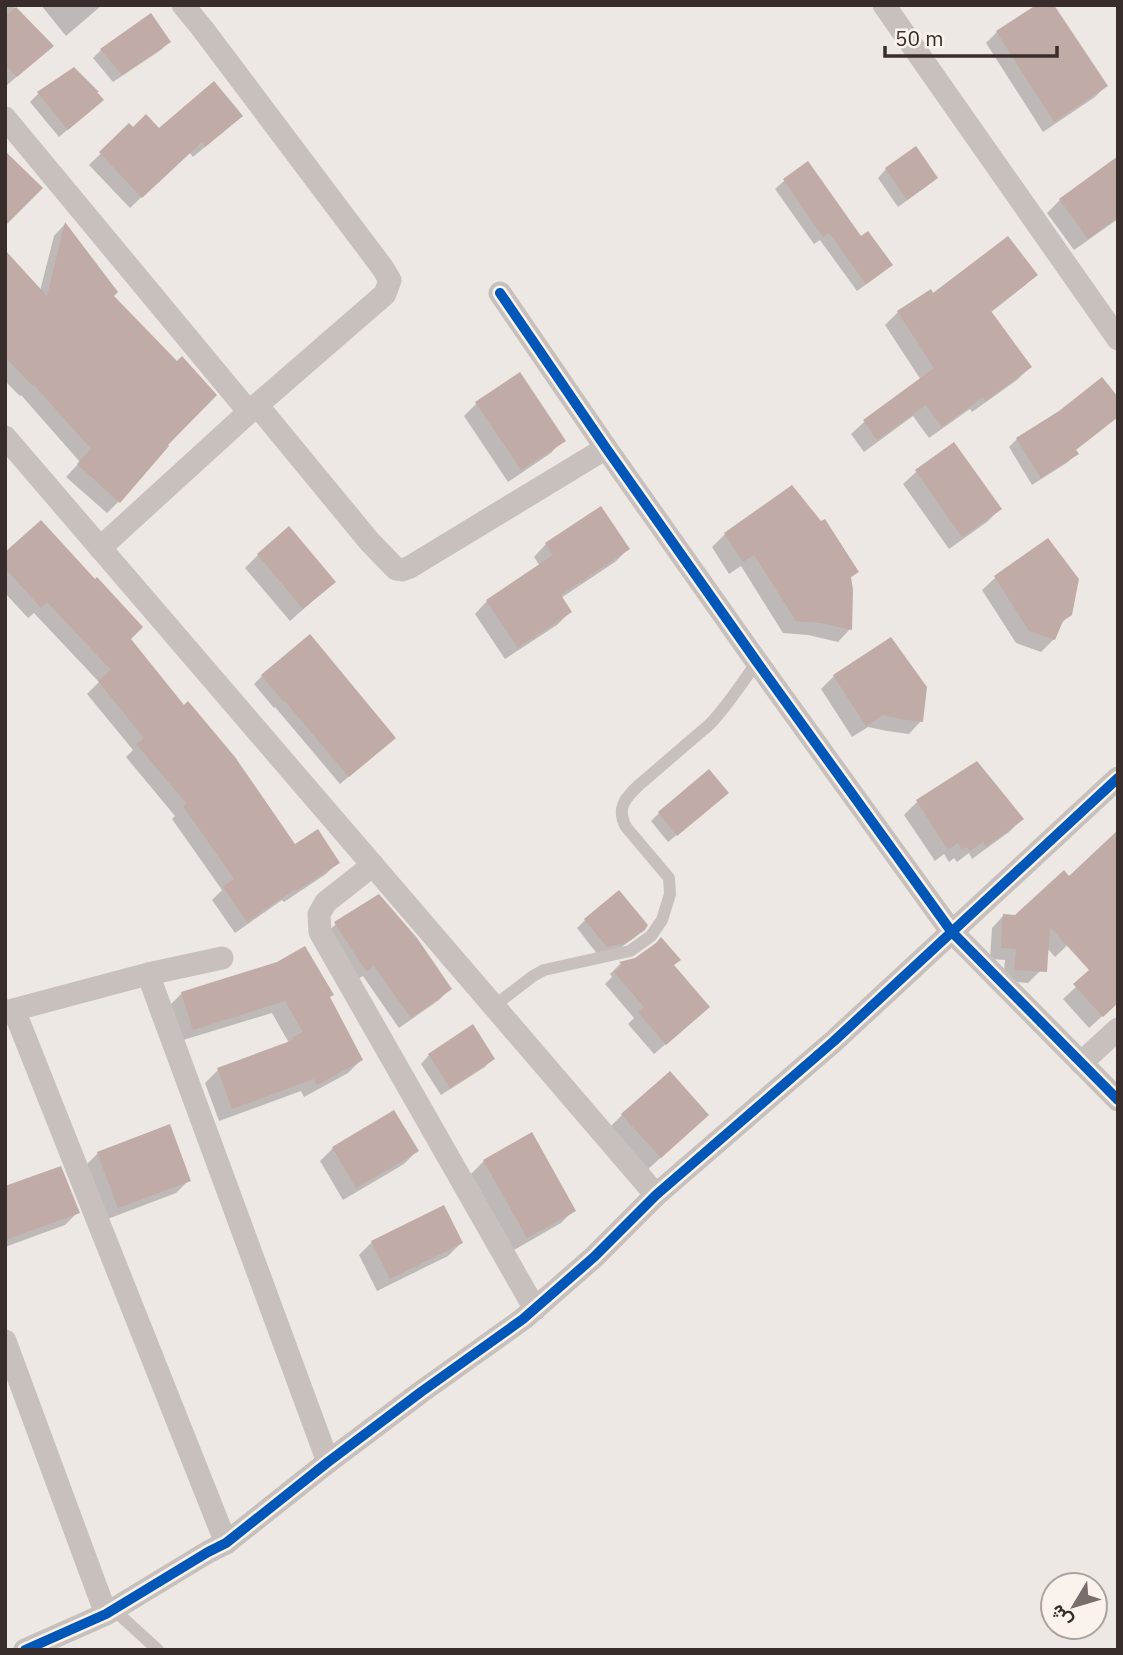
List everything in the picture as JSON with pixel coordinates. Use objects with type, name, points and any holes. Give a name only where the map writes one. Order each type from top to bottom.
[{"type":"street","points":[[100,548],[253,408],[385,294],[390,280],[183,5]]},
{"type":"street","points":[[884,5],[1118,339]]},
{"type":"street","points":[[5,118],[253,408],[396,569],[410,567],[606,448]]},
{"type":"street","points":[[500,293],[757,662],[951,931],[1118,1100]]},
{"type":"street","points":[[5,437],[656,1195]]},
{"type":"street","points":[[25,1650],[110,1611],[226,1544],[328,1462],[523,1319],[594,1257],[656,1195],[834,1041],[1118,778]]},
{"type":"street","points":[[373,865],[326,902],[319,914],[320,932],[535,1309]]},
{"type":"street","points":[[222,958],[148,974],[9,1011],[226,1544]]},
{"type":"street","points":[[148,974],[328,1462]]},
{"type":"street","points":[[1082,1063],[1118,1028]]},
{"type":"street","points":[[5,1341],[110,1611]]},
{"type":"lane","points":[[494,1006],[544,970],[630,951],[652,936],[669,902],[670,884],[666,874],[626,827],[621,808],[639,785],[719,715],[757,662]]},
{"type":"lane","points":[[110,1611],[158,1650]]},
{"type":"building","points":[[1036,5],[1054,5],[1108,86],[1054,122],[996,31]]},
{"type":"building","points":[[16,7],[54,46],[17,77],[5,65],[5,17]]},
{"type":"building","points":[[151,13],[171,42],[122,75],[100,49]]},
{"type":"building","points":[[74,67],[104,100],[68,130],[37,92]]},
{"type":"building","points":[[214,81],[243,116],[205,147],[202,142],[142,198],[99,152],[129,123],[133,127],[146,114],[159,128]]},
{"type":"building","points":[[916,146],[938,178],[907,200],[885,168]]},
{"type":"building","points":[[5,151],[43,188],[5,226]]},
{"type":"building","points":[[1118,156],[1118,217],[1088,239],[1059,199]]},
{"type":"building","points":[[808,161],[861,236],[868,231],[893,265],[866,284],[829,233],[823,237],[783,179]]},
{"type":"building","points":[[65,222],[118,292],[114,296],[177,361],[182,356],[217,395],[168,445],[120,503],[77,464],[91,449],[5,357],[5,250],[47,296]]},
{"type":"building","points":[[1008,236],[1038,275],[991,311],[1032,367],[986,401],[983,397],[942,427],[926,405],[877,440],[863,420],[934,368],[897,311],[931,289],[933,293]]},
{"type":"building","points":[[520,372],[566,441],[521,470],[475,402]]},
{"type":"building","points":[[1102,377],[1118,397],[1118,417],[1076,450],[1079,454],[1041,478],[1016,438],[1059,411]]},
{"type":"building","points":[[954,442],[1002,509],[962,537],[915,470]]},
{"type":"building","points":[[792,485],[821,521],[825,519],[859,572],[851,577],[852,630],[796,621],[754,555],[743,562],[724,533]]},
{"type":"building","points":[[601,506],[630,549],[561,595],[572,612],[518,648],[486,600],[553,555],[545,543]]},
{"type":"building","points":[[41,520],[143,627],[131,639],[184,705],[188,701],[235,757],[295,844],[318,829],[340,863],[296,891],[295,889],[247,922],[223,887],[234,879],[183,806],[186,803],[136,744],[144,738],[98,681],[111,670],[47,602],[41,608],[5,568],[5,552]]},
{"type":"building","points":[[289,526],[336,582],[303,609],[257,554]]},
{"type":"building","points":[[1048,538],[1079,579],[1072,615],[1063,621],[1055,640],[1029,631],[994,576]]},
{"type":"building","points":[[310,634],[396,738],[349,777],[261,675]]},
{"type":"building","points":[[891,637],[927,687],[923,722],[883,715],[866,726],[833,675]]},
{"type":"building","points":[[977,761],[1024,819],[986,847],[983,842],[970,851],[967,847],[962,850],[958,843],[948,850],[916,800]]},
{"type":"building","points":[[709,769],[729,793],[677,836],[658,812]]},
{"type":"building","points":[[1118,830],[1118,1003],[1103,1017],[1073,984],[1089,970],[1050,927],[1047,972],[1014,970],[1016,949],[1001,948],[1003,914],[1015,915],[1064,870],[1069,876]]},
{"type":"building","points":[[619,890],[648,925],[626,943],[607,947],[584,919]]},
{"type":"building","points":[[379,894],[417,938],[452,989],[411,1018],[374,966],[366,971],[334,922]]},
{"type":"building","points":[[661,937],[681,960],[674,965],[710,1007],[666,1045],[638,1012],[644,1007],[614,972],[622,965],[619,962],[635,958]]},
{"type":"building","points":[[305,946],[334,995],[330,997],[363,1060],[317,1085],[314,1079],[232,1109],[217,1068],[293,1040],[292,1038],[303,1032],[285,1001],[193,1030],[181,992],[277,962]]},
{"type":"building","points":[[473,1024],[495,1059],[450,1088],[428,1054]]},
{"type":"building","points":[[670,1071],[709,1115],[661,1158],[621,1114]]},
{"type":"building","points":[[394,1110],[419,1151],[356,1188],[332,1147]]},
{"type":"building","points":[[170,1124],[191,1181],[118,1208],[97,1152]]},
{"type":"building","points":[[532,1132],[576,1211],[527,1238],[483,1160]]},
{"type":"building","points":[[61,1166],[80,1213],[5,1240],[5,1186]]},
{"type":"building","points":[[444,1205],[463,1243],[390,1279],[371,1241]]},
{"type":"cycle path","points":[[500,293],[757,662],[951,931],[1118,1100]]},
{"type":"cycle path","points":[[25,1650],[106,1614],[226,1543],[328,1462],[523,1319],[594,1257],[656,1195],[834,1041],[1118,778]]}]
